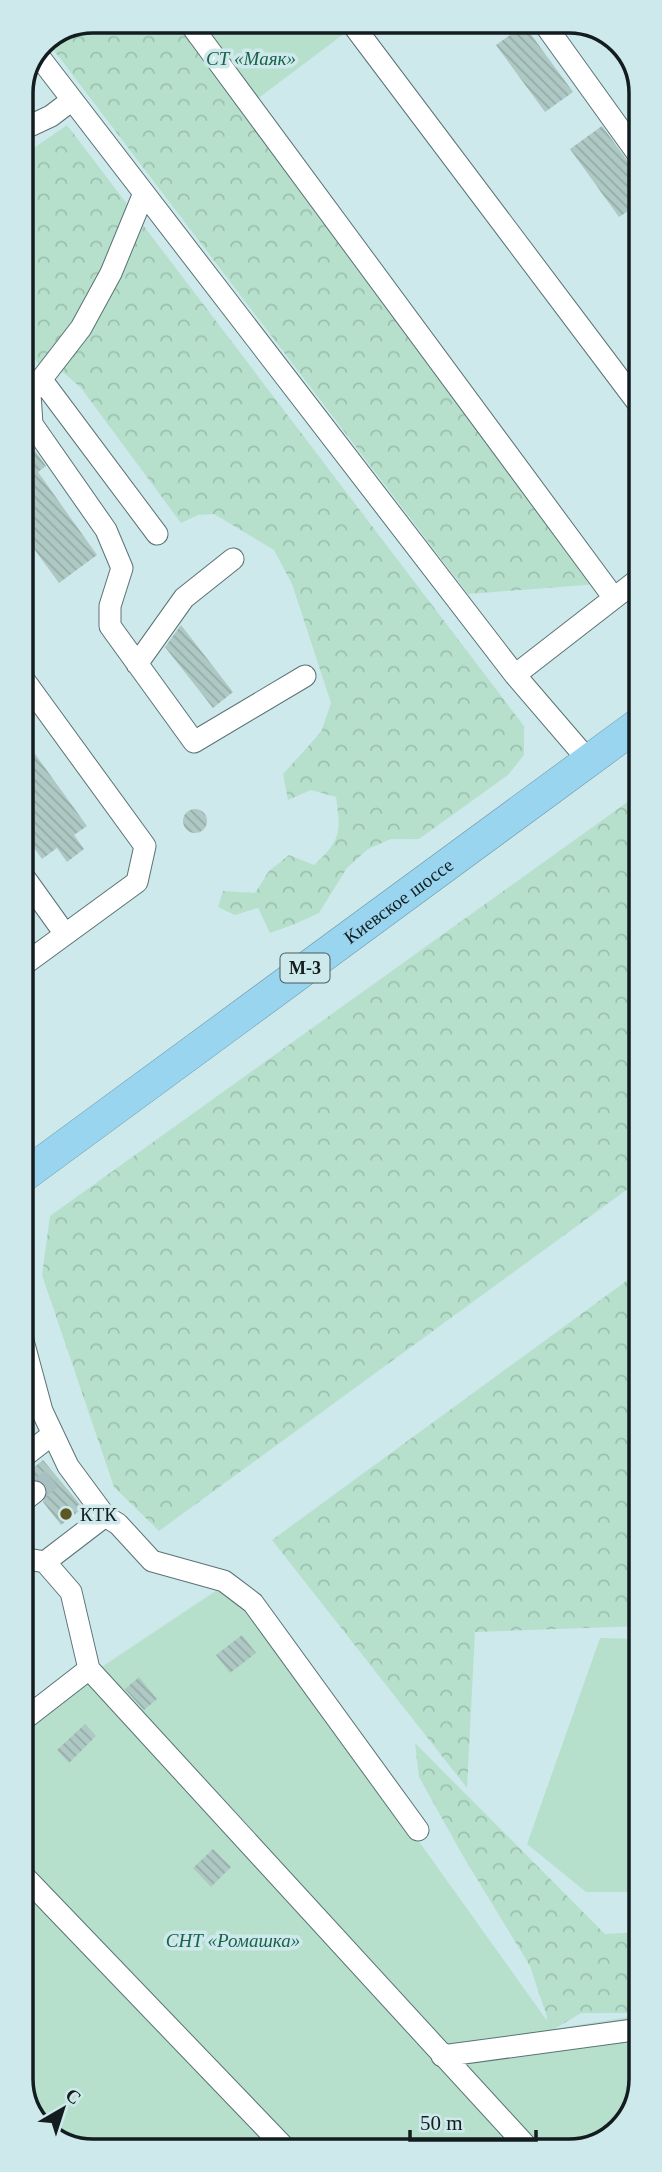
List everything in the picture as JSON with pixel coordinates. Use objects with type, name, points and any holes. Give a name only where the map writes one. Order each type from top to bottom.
[{"type":"highway","name":"Киевское шоссе","points":[[33,1169],[629,731]]},
{"type":"street","points":[[196,33],[614,598]]},
{"type":"street","points":[[359,33],[629,391]]},
{"type":"street","points":[[551,33],[629,142]]},
{"type":"street","points":[[42,61],[515,675],[588,760]]},
{"type":"street","points":[[33,124],[51,116],[72,100]]},
{"type":"street","points":[[33,390],[81,328],[111,273],[144,193]]},
{"type":"street","points":[[41,379],[157,534]]},
{"type":"street","points":[[33,425],[106,530],[121,568],[110,606],[110,626],[194,742],[305,676]]},
{"type":"street","points":[[137,664],[184,598],[233,559]]},
{"type":"street","points":[[515,675],[629,586]]},
{"type":"street","points":[[33,692],[145,846],[137,882],[33,958]]},
{"type":"street","points":[[33,889],[65,934]]},
{"type":"street","points":[[33,1376],[43,1412],[53,1434],[62,1471],[105,1516],[118,1524],[152,1561],[224,1581],[253,1603],[418,1830]]},
{"type":"street","points":[[33,1449],[53,1434]]},
{"type":"street","points":[[45,1562],[105,1516]]},
{"type":"street","points":[[33,1560],[45,1562],[71,1592],[89,1669],[520,2139]]},
{"type":"street","points":[[33,1712],[89,1669]]},
{"type":"street","points":[[33,1885],[276,2139]]},
{"type":"street","points":[[442,2056],[629,2031]]},
{"type":"green space","points":[[93,33],[188,33],[598,584],[468,594],[53,49],[60,43],[81,34]]},
{"type":"green space","name":"СТ «Маяк»","points":[[188,33],[345,33],[244,109]]},
{"type":"green space","points":[[67,125],[524,726],[524,755],[508,775],[419,839],[391,839],[368,849],[347,868],[319,913],[270,933],[258,908],[235,915],[218,907],[223,891],[255,893],[269,871],[289,855],[314,865],[334,842],[338,828],[336,797],[311,790],[288,800],[283,774],[321,732],[331,703],[292,584],[274,550],[214,514],[198,515],[181,523],[81,388],[64,373],[40,366],[33,357],[33,149]]},
{"type":"green space","points":[[629,801],[629,1188],[159,1531],[114,1487],[42,1275],[50,1216]]},
{"type":"green space","points":[[629,1279],[629,1626],[475,1632],[467,1788],[272,1540]]},
{"type":"green space","name":"СНТ «Ромашка»","points":[[232,1580],[553,2029],[629,2017],[628,2091],[621,2109],[602,2129],[581,2138],[569,2139],[89,2139],[60,2129],[41,2109],[34,2091],[33,2079],[33,1713]]},
{"type":"green space","points":[[600,1638],[629,1639],[629,1892],[586,1892],[527,1844]]},
{"type":"green space","points":[[415,1743],[605,1934],[629,1933],[629,2013],[581,2013],[546,2034],[547,2017],[530,1966],[419,1777]]},
{"type":"building","points":[[513,33],[530,33],[573,92],[545,112],[496,45]]},
{"type":"building","points":[[602,126],[629,163],[629,210],[619,217],[570,149]]},
{"type":"building","points":[[33,448],[46,466],[38,472],[97,555],[59,583],[33,547]]},
{"type":"building","points":[[181,625],[233,692],[213,708],[165,647]]},
{"type":"building","points":[[33,751],[87,826],[74,835],[84,849],[67,862],[57,848],[42,859],[33,846]]},
{"type":"building","points":[[195,809],[203,813],[207,821],[203,829],[195,833],[187,829],[183,821],[187,813]]},
{"type":"building","points":[[43,1460],[83,1508],[61,1525],[43,1502],[48,1491],[45,1484],[33,1479],[33,1468]]},
{"type":"building","points":[[242,1635],[256,1653],[230,1673],[216,1655]]},
{"type":"building","points":[[139,1677],[157,1699],[144,1710],[125,1689]]},
{"type":"building","points":[[85,1724],[96,1736],[69,1763],[57,1750]]},
{"type":"building","points":[[213,1849],[231,1867],[211,1887],[193,1868]]},
{"type":"tunnel","points":[[35,1492],[55,1476]]},
{"type":"place","name":"КТК","points":[[66,1514]]}]
